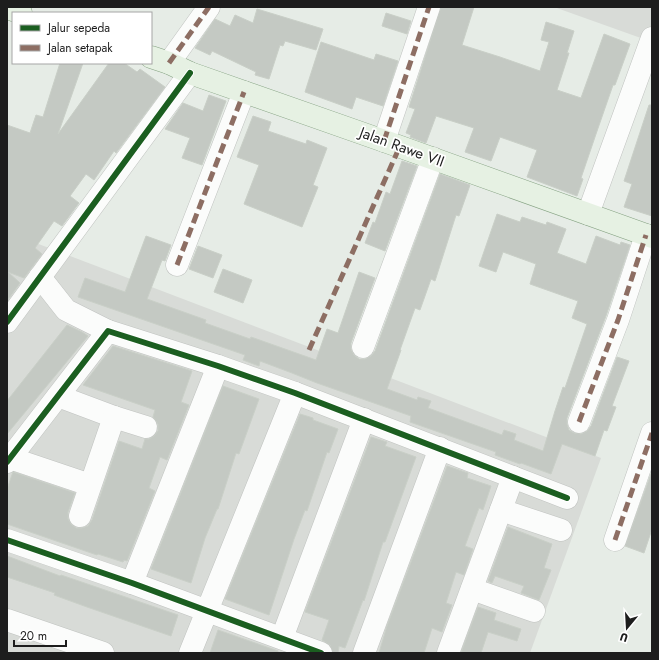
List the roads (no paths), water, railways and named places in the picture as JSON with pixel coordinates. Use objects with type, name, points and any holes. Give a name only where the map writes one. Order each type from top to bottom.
[{"type":"main road","name":"Jalan Rawe VII","points":[[160,60],[190,73],[433,158],[649,236]]},
{"type":"street","points":[[160,60],[209,7]]},
{"type":"street","points":[[384,141],[429,7]]},
{"type":"street","points":[[588,214],[652,38]]},
{"type":"street","points":[[7,322],[190,73]]},
{"type":"street","points":[[177,265],[244,92]]},
{"type":"street","points":[[363,347],[433,158]]},
{"type":"street","points":[[579,422],[649,236]]},
{"type":"street","points":[[40,277],[66,310],[108,331],[295,392],[567,498]]},
{"type":"street","points":[[90,485],[8,460],[108,331]]},
{"type":"street","points":[[132,582],[218,366]]},
{"type":"street","points":[[190,653],[295,392]]},
{"type":"street","points":[[58,396],[114,417],[146,427]]},
{"type":"street","points":[[80,516],[114,417]]},
{"type":"street","points":[[282,638],[364,419]]},
{"type":"street","points":[[615,540],[652,433]]},
{"type":"street","points":[[364,653],[440,448]]},
{"type":"street","points":[[448,653],[513,477]]},
{"type":"street","points":[[501,510],[561,530]]},
{"type":"street","points":[[7,540],[132,582],[321,653]]},
{"type":"street","points":[[472,589],[534,611]]},
{"type":"street","points":[[7,620],[92,651]]}]
